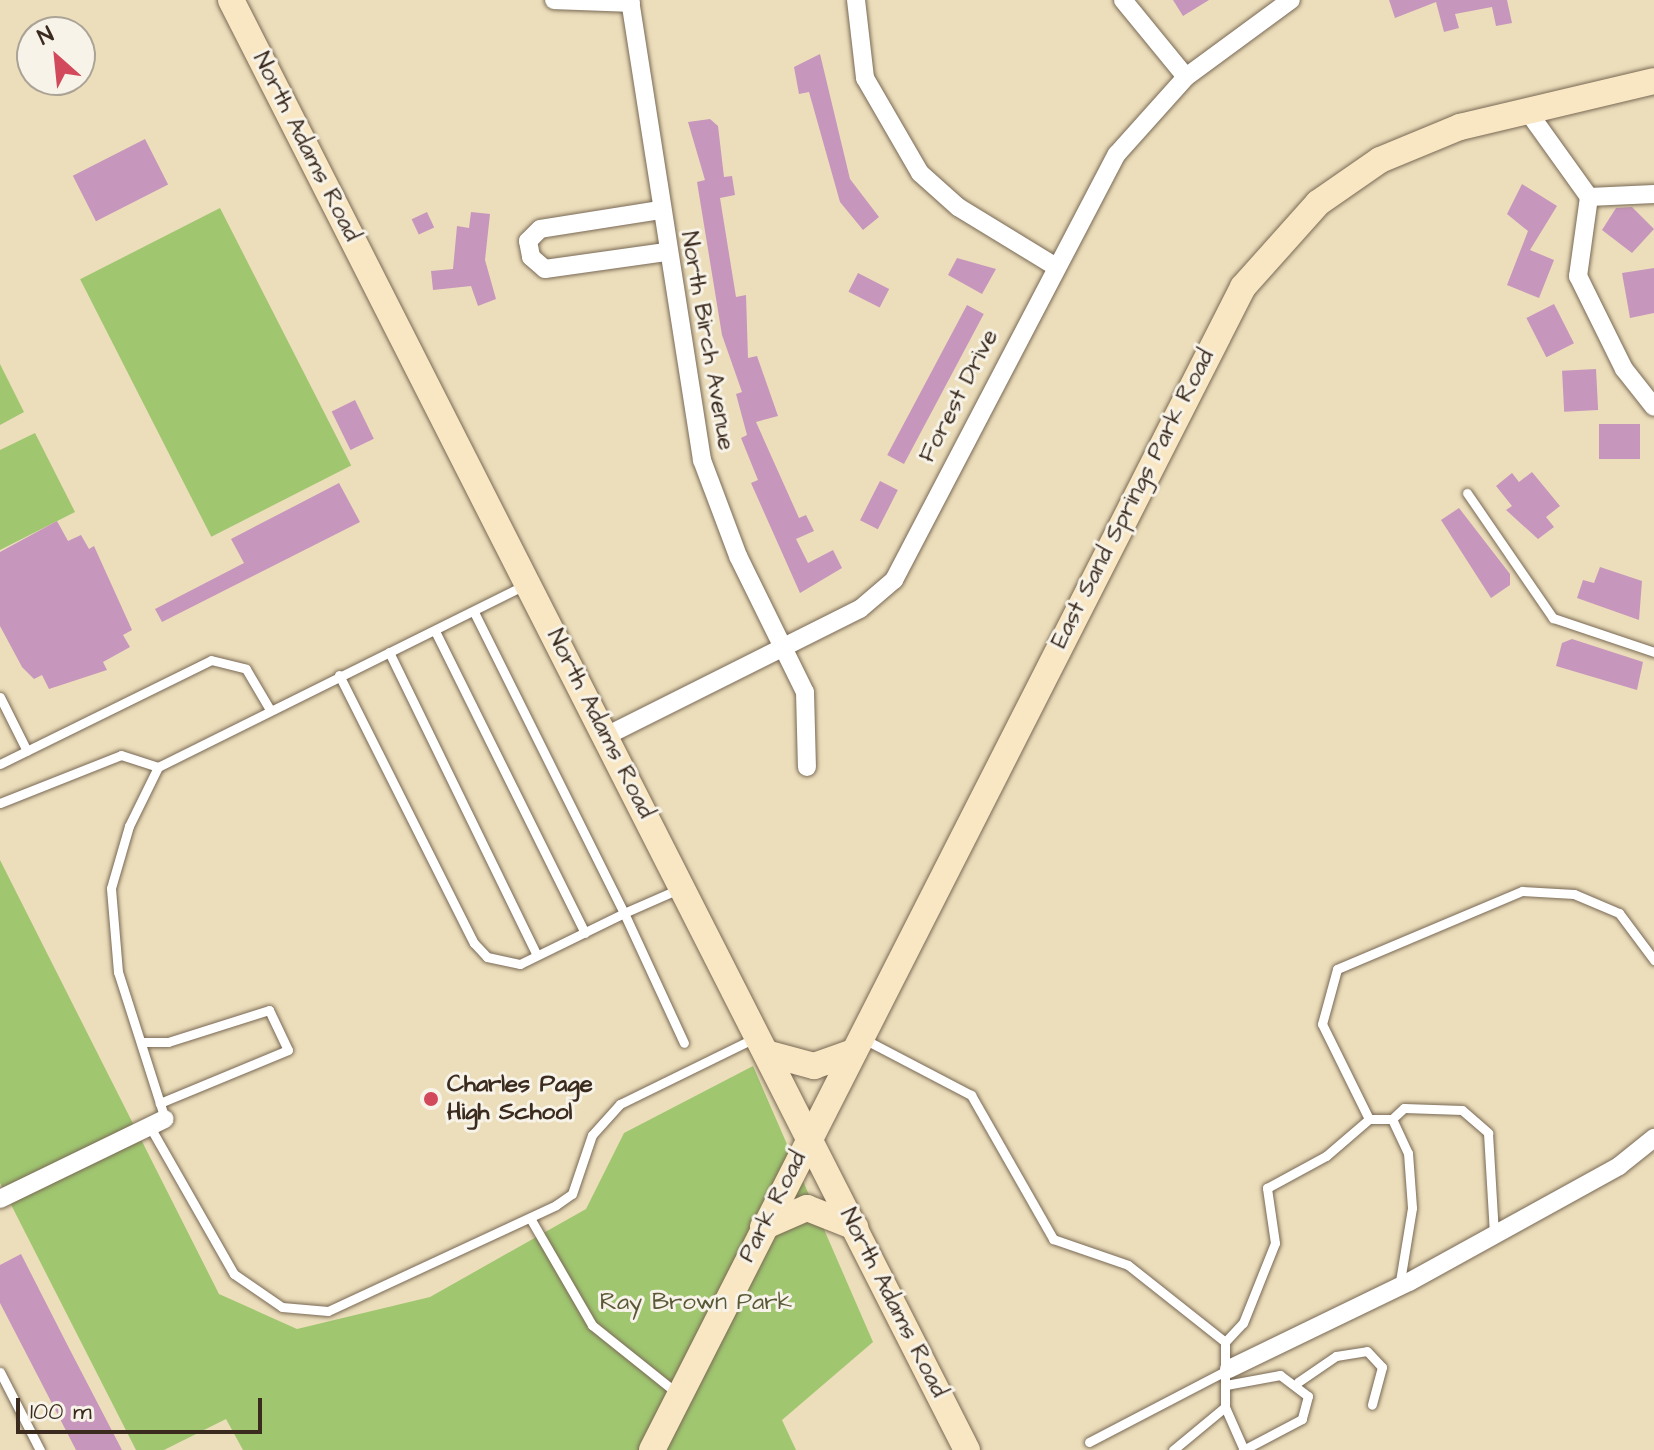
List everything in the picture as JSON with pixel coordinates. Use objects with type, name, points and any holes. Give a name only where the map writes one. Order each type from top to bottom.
[{"type":"main road","name":"North Adams Road","points":[[231,0],[967,1450]]},
{"type":"main road","name":"East Sand Springs Park Road","points":[[809,1135],[1243,287],[1288,231],[1349,179],[1416,144],[1526,109],[1654,81]]},
{"type":"main road","points":[[762,1045],[814,1066],[857,1045]]},
{"type":"main road","name":"Park Road","points":[[652,1450],[809,1135]]},
{"type":"main road","points":[[763,1227],[807,1208],[855,1227]]},
{"type":"street","points":[[554,0],[631,1]]},
{"type":"street","points":[[856,0],[865,78],[902,149],[958,207],[1053,265]]},
{"type":"street","points":[[1123,0],[1186,77]]},
{"type":"street","name":"Forest Drive","points":[[606,736],[860,609],[894,580],[1053,265],[1117,154],[1186,77],[1291,0]]},
{"type":"street","name":"North Birch Avenue","points":[[631,1],[666,252],[702,460],[738,556],[805,692],[807,767]]},
{"type":"street","points":[[1526,109],[1589,197],[1578,276],[1624,369],[1654,407]]},
{"type":"street","points":[[1589,197],[1654,194]]},
{"type":"street","points":[[660,210],[540,229],[528,241],[531,257],[545,269],[666,252]]},
{"type":"street","points":[[0,1199],[158,1116]]},
{"type":"street","points":[[1228,1377],[1619,1166],[1654,1138]]},
{"type":"lane","points":[[1467,493],[1553,618],[1654,652]]},
{"type":"lane","points":[[528,584],[269,708],[158,767],[129,826],[111,888],[118,972],[142,1042],[158,1116],[234,1274],[282,1307],[328,1311],[360,1300],[530,1218],[572,1194],[592,1135],[620,1104],[762,1045]]},
{"type":"lane","points":[[474,612],[624,913],[684,1043]]},
{"type":"lane","points":[[435,631],[585,933]]},
{"type":"lane","points":[[389,652],[537,955]]},
{"type":"lane","points":[[0,764],[211,660],[246,669],[269,708]]},
{"type":"lane","points":[[339,675],[474,943],[502,963],[537,955],[683,887]]},
{"type":"lane","points":[[0,697],[27,751]]},
{"type":"lane","points":[[0,803],[121,755],[158,767]]},
{"type":"lane","points":[[1369,1119],[1322,1024],[1337,969],[1522,891],[1574,894],[1619,913],[1654,960]]},
{"type":"lane","points":[[142,1042],[168,1042],[269,1010],[288,1050],[158,1116]]},
{"type":"lane","points":[[857,1045],[971,1095],[1053,1239],[1128,1265],[1225,1342],[1228,1377],[1225,1407],[1243,1450],[1302,1419],[1309,1406],[1298,1382]]},
{"type":"lane","points":[[1225,1342],[1243,1323],[1275,1243],[1267,1188],[1326,1156],[1369,1119],[1392,1119],[1404,1108],[1462,1110],[1488,1133],[1494,1235]]},
{"type":"lane","points":[[1392,1119],[1408,1153],[1412,1208],[1404,1284]]},
{"type":"lane","points":[[530,1218],[592,1325],[679,1394]]},
{"type":"lane","points":[[1089,1442],[1228,1377],[1268,1375],[1298,1382],[1336,1356],[1367,1351],[1382,1367],[1372,1405]]},
{"type":"lane","points":[[0,1372],[40,1450]]},
{"type":"lane","points":[[1173,1450],[1225,1407]]},
{"type":"green space","points":[[220,208],[351,466],[211,537],[80,279]]},
{"type":"green space","points":[[0,364],[24,412],[0,425]]},
{"type":"green space","points":[[35,433],[75,512],[0,550],[0,450]]},
{"type":"green space","name":"Ray Brown Park","points":[[0,860],[219,1294],[297,1329],[430,1297],[586,1209],[624,1133],[753,1066],[873,1342],[782,1420],[796,1450],[243,1450],[226,1419],[164,1450],[136,1450],[0,1183]]},
{"type":"building","points":[[1173,0],[1209,0],[1183,16]]},
{"type":"building","points":[[1389,0],[1507,0],[1512,23],[1496,26],[1492,7],[1455,14],[1459,28],[1444,32],[1436,2],[1395,18]]},
{"type":"building","points":[[820,54],[850,179],[879,217],[863,230],[840,202],[809,92],[799,94],[794,67]]},
{"type":"building","points":[[710,119],[718,126],[724,177],[732,176],[735,195],[720,198],[736,297],[746,295],[748,358],[757,356],[778,416],[756,422],[799,518],[806,515],[814,531],[796,539],[808,563],[833,550],[842,568],[800,593],[751,483],[758,480],[741,438],[747,435],[736,394],[742,392],[722,335],[697,182],[705,180],[688,122]]},
{"type":"building","points":[[145,139],[168,184],[96,221],[73,176]]},
{"type":"building","points":[[1522,184],[1557,206],[1530,250],[1554,260],[1539,298],[1507,285],[1528,231],[1507,214]]},
{"type":"building","points":[[1632,207],[1654,229],[1632,253],[1602,230],[1616,208]]},
{"type":"building","points":[[427,212],[434,227],[419,235],[412,219]]},
{"type":"building","points":[[471,212],[490,214],[485,260],[496,299],[478,306],[471,286],[433,290],[431,271],[453,269],[457,226],[469,228]]},
{"type":"building","points":[[957,258],[996,269],[982,294],[948,275]]},
{"type":"building","points":[[1654,268],[1654,313],[1630,318],[1622,273]]},
{"type":"building","points":[[858,273],[889,289],[880,308],[848,292]]},
{"type":"building","points":[[1554,304],[1574,343],[1546,357],[1526,318]]},
{"type":"building","points":[[967,305],[984,314],[904,464],[887,455]]},
{"type":"building","points":[[1596,369],[1598,410],[1564,412],[1562,371]]},
{"type":"building","points":[[355,400],[374,439],[350,450],[332,411]]},
{"type":"building","points":[[1599,424],[1640,424],[1640,459],[1599,459]]},
{"type":"building","points":[[1532,472],[1560,506],[1546,517],[1554,527],[1538,539],[1506,510],[1512,506],[1496,486],[1512,473],[1519,482]]},
{"type":"building","points":[[880,481],[898,490],[878,529],[860,520]]},
{"type":"building","points":[[339,483],[360,522],[162,622],[155,609],[244,563],[231,539]]},
{"type":"building","points":[[1459,508],[1510,574],[1510,585],[1491,598],[1441,520]]},
{"type":"building","points":[[57,521],[68,541],[81,535],[89,549],[94,546],[132,630],[123,635],[130,647],[103,662],[107,670],[49,689],[42,675],[34,679],[22,667],[0,626],[0,552]]},
{"type":"building","points":[[1600,567],[1642,581],[1639,620],[1577,598],[1583,580],[1594,583]]},
{"type":"building","points":[[1572,639],[1643,662],[1637,690],[1556,666],[1562,643]]},
{"type":"building","points":[[21,1254],[122,1450],[76,1450],[0,1303],[0,1265]]},
{"type":"place","name":"Charles Page High School","points":[[431,1099]]}]
